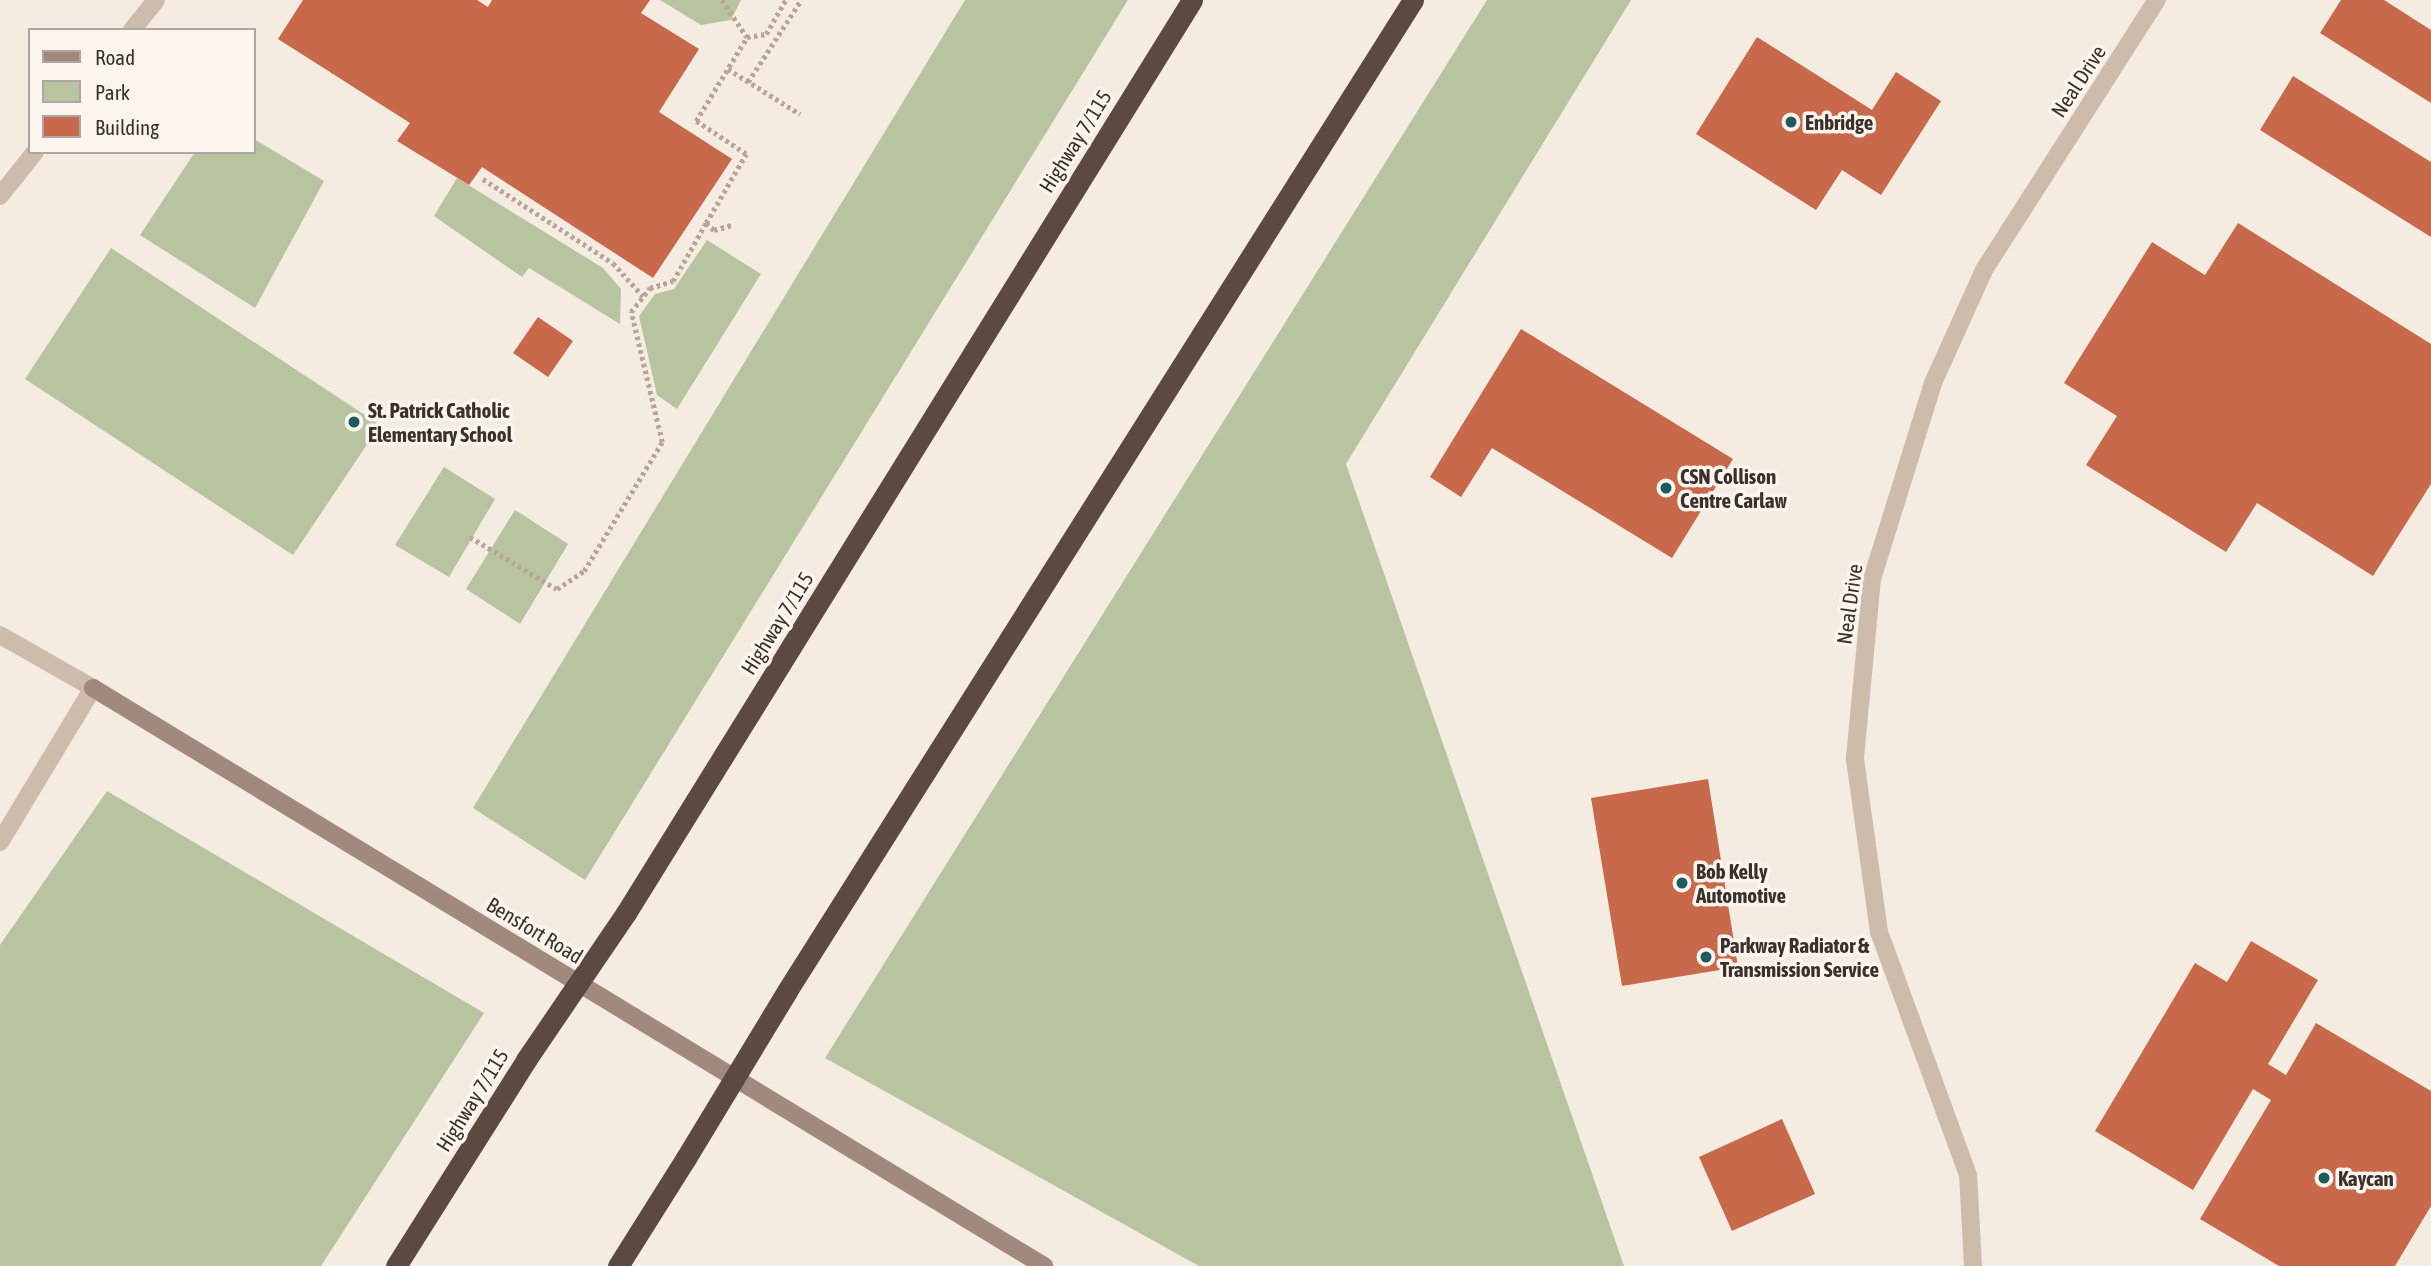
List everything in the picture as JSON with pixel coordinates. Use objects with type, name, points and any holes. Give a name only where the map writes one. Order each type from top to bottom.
[{"type":"highway","name":"Highway 7/115","points":[[396,1266],[526,1060],[626,914],[1192,0]]},
{"type":"highway","points":[[618,1266],[787,991],[1413,0]]},
{"type":"main road","name":"Bensfort Road","points":[[93,688],[1044,1266]]},
{"type":"street","points":[[134,28],[156,0]]},
{"type":"street","name":"Neal Drive","points":[[1973,1266],[1968,1175],[1878,932],[1855,758],[1872,579],[1933,383],[1984,270],[2157,0]]},
{"type":"street","points":[[0,196],[33,154]]},
{"type":"street","name":"Bensfort Road","points":[[0,635],[93,688]]},
{"type":"street","points":[[0,842],[93,688]]},
{"type":"path","points":[[722,0],[747,37]]},
{"type":"path","points":[[747,37],[766,34],[786,0]]},
{"type":"path","points":[[748,82],[801,0]]},
{"type":"path","points":[[470,537],[557,589],[584,571],[662,442],[631,312],[650,288],[673,281],[746,154],[696,121],[747,37]]},
{"type":"path","points":[[728,69],[800,114]]},
{"type":"path","points":[[482,179],[613,263],[643,296]]},
{"type":"path","points":[[706,223],[714,230],[732,225]]},
{"type":"green space","points":[[660,0],[741,0],[731,20],[701,25]]},
{"type":"green space","points":[[965,0],[1128,0],[585,880],[473,808]]},
{"type":"green space","points":[[1487,0],[1631,0],[1346,464],[1624,1266],[1199,1266],[825,1058]]},
{"type":"green space","points":[[256,140],[324,181],[255,308],[140,235],[194,154],[256,154]]},
{"type":"green space","points":[[457,178],[603,268],[621,289],[620,324],[529,268],[522,277],[434,216]]},
{"type":"green space","points":[[707,240],[761,274],[677,409],[657,395],[639,316],[655,294],[674,289]]},
{"type":"green space","points":[[111,248],[380,425],[293,555],[25,379]]},
{"type":"green space","points":[[444,467],[495,499],[449,577],[395,545]]},
{"type":"green space","points":[[515,510],[568,544],[520,624],[466,589]]},
{"type":"green space","points":[[107,791],[484,1013],[321,1266],[0,1266],[0,945]]},
{"type":"building","points":[[303,0],[477,0],[488,7],[492,0],[650,0],[641,13],[699,49],[659,112],[732,159],[653,278],[482,167],[469,185],[397,141],[410,123],[278,39]]},
{"type":"building","points":[[2341,0],[2384,0],[2431,30],[2431,103],[2320,33]]},
{"type":"building","points":[[1757,37],[1872,110],[1896,72],[1941,101],[1881,195],[1842,170],[1816,210],[1696,134]]},
{"type":"building","points":[[2293,76],[2431,162],[2431,237],[2260,130]]},
{"type":"building","points":[[2238,223],[2431,344],[2431,484],[2373,576],[2257,503],[2226,552],[2086,465],[2117,416],[2064,383],[2152,242],[2205,275]]},
{"type":"building","points":[[538,317],[573,341],[548,377],[513,353]]},
{"type":"building","points":[[1521,329],[1733,459],[1672,558],[1492,448],[1461,497],[1430,477]]},
{"type":"building","points":[[1708,779],[1738,967],[1622,986],[1591,798]]},
{"type":"building","points":[[2251,941],[2318,980],[2268,1064],[2286,1075],[2316,1023],[2431,1091],[2431,1206],[2395,1266],[2279,1266],[2200,1219],[2271,1100],[2253,1089],[2193,1190],[2095,1131],[2195,963],[2227,982]]},
{"type":"building","points":[[1782,1119],[1815,1194],[1732,1231],[1699,1157]]},
{"type":"place","name":"Enbridge","points":[[1791,122]]},
{"type":"place","name":"St. Patrick Catholic Elementary School","points":[[354,422]]},
{"type":"place","name":"CSN Collison Centre Carlaw","points":[[1666,488]]},
{"type":"place","name":"Bob Kelly Automotive","points":[[1682,883]]},
{"type":"place","name":"Parkway Radiator & Transmission Service","points":[[1706,957]]},
{"type":"place","name":"Kaycan","points":[[2324,1178]]}]
